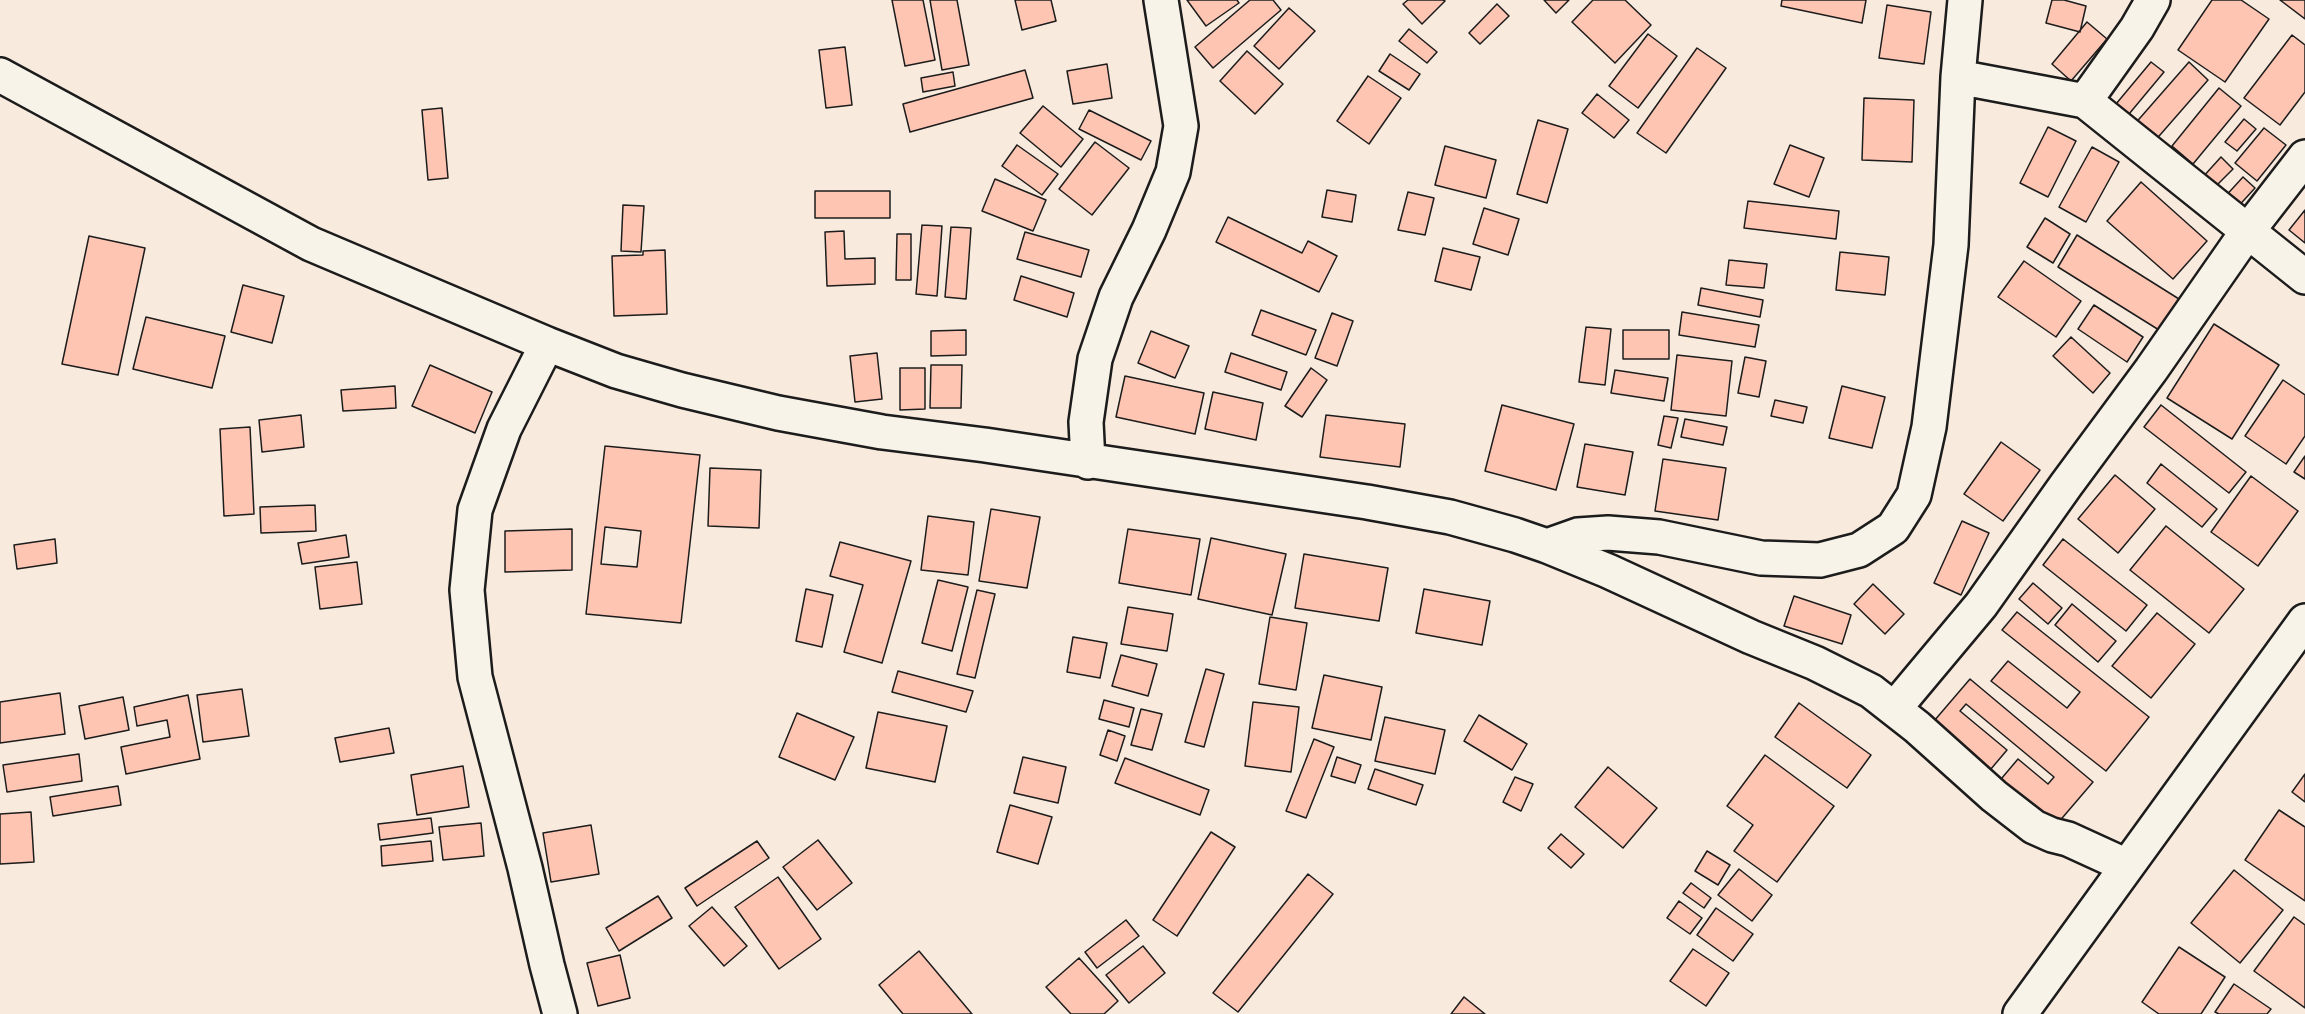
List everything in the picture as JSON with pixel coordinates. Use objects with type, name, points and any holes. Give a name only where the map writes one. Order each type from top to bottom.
[{"type":"street","points":[[1088,462],[1086,422],[1095,359],[1116,297],[1149,230],[1173,172],[1181,126],[1161,0]]},
{"type":"street","points":[[1547,546],[1578,535],[1608,533],[1659,537],[1761,558],[1820,560],[1859,550],[1893,528],[1914,495],[1929,427],[1951,244],[1958,77],[1965,0]]},
{"type":"street","points":[[2085,101],[2137,28],[2153,0]]},
{"type":"street","points":[[0,75],[311,244],[616,371],[682,390],[778,412],[882,432],[985,445],[1367,502],[1450,517],[1547,546],[1608,571],[1741,633],[1815,663],[1871,691],[1917,727],[1994,796],[2034,827],[2068,839],[2127,866]]},
{"type":"street","points":[[1958,77],[2085,101],[2305,277]]},
{"type":"street","points":[[1894,709],[1981,605],[2066,484],[2151,370],[2247,232],[2305,157]]},
{"type":"street","points":[[547,344],[504,429],[476,510],[466,590],[475,677],[560,1014]]},
{"type":"street","points":[[2020,1014],[2305,621]]},
{"type":"building","points":[[892,0],[923,0],[935,60],[905,66]]},
{"type":"building","points":[[930,0],[957,0],[969,65],[942,70]]},
{"type":"building","points":[[1015,0],[1051,0],[1056,21],[1022,30]]},
{"type":"building","points":[[1187,0],[1237,0],[1239,3],[1206,26]]},
{"type":"building","points":[[1250,0],[1273,0],[1281,10],[1213,68],[1195,47]]},
{"type":"building","points":[[1408,0],[1445,1],[1422,24],[1403,4]]},
{"type":"building","points":[[1544,0],[1569,0],[1556,13]]},
{"type":"building","points":[[1593,0],[1625,0],[1651,25],[1615,63],[1572,22]]},
{"type":"building","points":[[1782,0],[1866,0],[1862,23],[1781,6]]},
{"type":"building","points":[[2052,0],[2064,0],[2086,6],[2080,32],[2046,23]]},
{"type":"building","points":[[2212,0],[2241,0],[2269,19],[2225,82],[2178,50]]},
{"type":"building","points":[[2280,0],[2305,0],[2305,19]]},
{"type":"building","points":[[1497,4],[1509,16],[1480,44],[1469,33]]},
{"type":"building","points":[[1887,5],[1931,12],[1924,64],[1879,58]]},
{"type":"building","points":[[1289,8],[1315,31],[1279,69],[1254,46]]},
{"type":"building","points":[[2087,22],[2107,39],[2071,81],[2052,64]]},
{"type":"building","points":[[1409,29],[1437,52],[1427,63],[1399,41]]},
{"type":"building","points":[[1648,34],[1677,56],[1638,108],[1609,86]]},
{"type":"building","points":[[2292,35],[2305,45],[2305,92],[2280,125],[2244,98]]},
{"type":"building","points":[[845,47],[852,105],[826,108],[819,50]]},
{"type":"building","points":[[1697,48],[1726,68],[1666,153],[1637,133]]},
{"type":"building","points":[[1247,51],[1283,84],[1255,114],[1220,81]]},
{"type":"building","points":[[1390,54],[1420,74],[1409,90],[1379,71]]},
{"type":"building","points":[[2151,62],[2164,72],[2129,114],[2116,104]]},
{"type":"building","points":[[2189,62],[2208,80],[2153,143],[2133,126]]},
{"type":"building","points":[[1107,64],[1112,98],[1073,104],[1067,71]]},
{"type":"building","points":[[1025,70],[1033,98],[910,132],[903,104]]},
{"type":"building","points":[[953,72],[955,86],[923,92],[921,78]]},
{"type":"building","points":[[1368,76],[1401,98],[1369,144],[1337,121]]},
{"type":"building","points":[[2219,88],[2241,106],[2193,164],[2172,146]]},
{"type":"building","points":[[1597,94],[1629,120],[1614,138],[1582,113]]},
{"type":"building","points":[[1864,98],[1914,100],[1912,162],[1862,160]]},
{"type":"building","points":[[1043,106],[1083,139],[1061,167],[1020,133]]},
{"type":"building","points":[[442,108],[448,178],[428,180],[422,110]]},
{"type":"building","points":[[1089,110],[1151,141],[1141,160],[1079,129]]},
{"type":"building","points":[[2244,119],[2256,129],[2237,151],[2225,142]]},
{"type":"building","points":[[1538,120],[1568,129],[1547,203],[1517,194]]},
{"type":"building","points":[[2048,127],[2076,141],[2048,197],[2020,183]]},
{"type":"building","points":[[2264,128],[2286,145],[2257,181],[2235,163]]},
{"type":"building","points":[[1095,142],[1129,168],[1092,215],[1059,189]]},
{"type":"building","points":[[1017,145],[1058,174],[1042,195],[1002,166]]},
{"type":"building","points":[[1790,145],[1824,158],[1809,197],[1774,184]]},
{"type":"building","points":[[1445,146],[1496,160],[1486,198],[1435,185]]},
{"type":"building","points":[[2092,147],[2119,162],[2086,222],[2059,207]]},
{"type":"building","points":[[2221,157],[2233,169],[2213,189],[2202,178]]},
{"type":"building","points":[[2243,177],[2255,188],[2234,211],[2222,200]]},
{"type":"building","points":[[995,179],[1046,200],[1033,231],[982,211]]},
{"type":"building","points":[[2141,182],[2207,241],[2173,279],[2107,221]]},
{"type":"building","points":[[1327,190],[1356,195],[1352,222],[1322,217]]},
{"type":"building","points":[[815,191],[890,191],[890,218],[815,218]]},
{"type":"building","points":[[1408,192],[1434,198],[1425,235],[1398,230]]},
{"type":"building","points":[[1748,201],[1839,211],[1836,239],[1744,228]]},
{"type":"building","points":[[623,205],[644,206],[641,252],[621,251]]},
{"type":"building","points":[[1484,208],[1519,219],[1508,255],[1473,244]]},
{"type":"building","points":[[2305,210],[2305,243],[2289,230]]},
{"type":"building","points":[[1228,217],[1302,253],[1308,241],[1337,256],[1319,292],[1216,242]]},
{"type":"building","points":[[2045,218],[2070,234],[2053,263],[2027,247]]},
{"type":"building","points":[[922,225],[942,226],[937,296],[916,294]]},
{"type":"building","points":[[951,227],[971,228],[966,299],[945,297]]},
{"type":"building","points":[[844,231],[845,259],[875,258],[875,284],[827,286],[825,232]]},
{"type":"building","points":[[1025,232],[1089,250],[1081,277],[1017,259]]},
{"type":"building","points":[[897,234],[911,234],[911,280],[896,280]]},
{"type":"building","points":[[2077,235],[2179,299],[2159,330],[2058,267]]},
{"type":"building","points":[[89,236],[145,248],[118,375],[62,364]]},
{"type":"building","points":[[1443,248],[1480,257],[1471,290],[1435,281]]},
{"type":"building","points":[[665,250],[667,314],[614,316],[612,256],[643,255],[643,251]]},
{"type":"building","points":[[1840,252],[1889,257],[1885,295],[1836,290]]},
{"type":"building","points":[[1729,260],[1767,264],[1764,288],[1726,285]]},
{"type":"building","points":[[2024,261],[2081,301],[2056,337],[1998,297]]},
{"type":"building","points":[[1021,276],[1074,293],[1067,317],[1014,300]]},
{"type":"building","points":[[243,285],[284,296],[272,343],[231,332]]},
{"type":"building","points":[[1701,288],[1763,300],[1760,317],[1698,305]]},
{"type":"building","points":[[2094,305],[2143,337],[2127,362],[2078,329]]},
{"type":"building","points":[[1261,310],[1316,330],[1306,355],[1252,335]]},
{"type":"building","points":[[1682,312],[1759,325],[1755,347],[1679,335]]},
{"type":"building","points":[[1332,313],[1353,321],[1337,366],[1315,358]]},
{"type":"building","points":[[146,317],[225,336],[212,388],[133,369]]},
{"type":"building","points":[[2214,324],[2279,365],[2232,439],[2167,398]]},
{"type":"building","points":[[1586,327],[1611,329],[1605,385],[1579,382]]},
{"type":"building","points":[[966,330],[966,355],[931,356],[931,331]]},
{"type":"building","points":[[1623,330],[1669,330],[1669,359],[1623,359]]},
{"type":"building","points":[[1151,331],[1189,346],[1175,378],[1138,363]]},
{"type":"building","points":[[2071,337],[2110,373],[2093,393],[2053,356]]},
{"type":"building","points":[[877,353],[882,399],[855,402],[850,356]]},
{"type":"building","points":[[1231,353],[1287,372],[1281,390],[1225,372]]},
{"type":"building","points":[[1677,355],[1732,361],[1726,416],[1671,410]]},
{"type":"building","points":[[1745,357],[1766,361],[1759,397],[1738,393]]},
{"type":"building","points":[[430,365],[492,392],[475,433],[412,406]]},
{"type":"building","points":[[931,365],[962,365],[961,408],[930,408]]},
{"type":"building","points":[[900,368],[925,368],[925,409],[900,410]]},
{"type":"building","points":[[1311,368],[1327,380],[1302,417],[1285,406]]},
{"type":"building","points":[[1615,370],[1668,378],[1664,401],[1611,393]]},
{"type":"building","points":[[1125,376],[1204,393],[1195,434],[1116,417]]},
{"type":"building","points":[[2283,380],[2305,395],[2305,436],[2286,464],[2245,436]]},
{"type":"building","points":[[395,386],[396,408],[343,411],[341,390]]},
{"type":"building","points":[[1842,386],[1885,397],[1872,448],[1829,438]]},
{"type":"building","points":[[1213,392],[1263,403],[1256,440],[1205,429]]},
{"type":"building","points":[[1775,400],[1807,407],[1803,423],[1771,416]]},
{"type":"building","points":[[1502,405],[1574,424],[1556,490],[1485,471]]},
{"type":"building","points":[[2161,405],[2246,472],[2229,493],[2144,427]]},
{"type":"building","points":[[301,415],[304,447],[262,452],[259,420]]},
{"type":"building","points":[[1326,415],[1405,424],[1400,467],[1320,457]]},
{"type":"building","points":[[1664,416],[1678,418],[1671,448],[1658,445]]},
{"type":"building","points":[[1685,419],[1727,427],[1723,445],[1681,437]]},
{"type":"building","points":[[250,427],[254,514],[224,516],[220,429]]},
{"type":"building","points":[[2001,442],[2040,470],[2003,521],[1964,494]]},
{"type":"building","points":[[1585,444],[1633,452],[1625,495],[1577,487]]},
{"type":"building","points":[[605,446],[700,455],[681,623],[586,614]],"holes":[[[605,527],[641,531],[637,567],[601,564]]]},
{"type":"building","points":[[2305,456],[2305,479],[2294,472]]},
{"type":"building","points":[[1663,459],[1726,468],[1718,520],[1655,511]]},
{"type":"building","points":[[2161,464],[2217,509],[2202,527],[2147,483]]},
{"type":"building","points":[[710,468],[761,470],[759,528],[708,526]]},
{"type":"building","points":[[2115,475],[2155,509],[2118,553],[2078,519]]},
{"type":"building","points":[[2251,476],[2298,511],[2258,566],[2211,532]]},
{"type":"building","points":[[315,505],[316,531],[261,533],[260,507]]},
{"type":"building","points":[[991,509],[1040,517],[1027,588],[979,581]]},
{"type":"building","points":[[928,516],[974,522],[968,575],[921,570]]},
{"type":"building","points":[[1962,521],[1989,533],[1961,595],[1934,583]]},
{"type":"building","points":[[2166,526],[2244,589],[2209,633],[2130,570]]},
{"type":"building","points":[[572,529],[572,570],[505,572],[505,531]]},
{"type":"building","points":[[1128,529],[1200,539],[1191,595],[1119,583]]},
{"type":"building","points":[[346,535],[349,557],[302,564],[298,543]]},
{"type":"building","points":[[1211,538],[1286,554],[1272,615],[1198,599]]},
{"type":"building","points":[[55,539],[57,563],[17,569],[14,545]]},
{"type":"building","points":[[2063,539],[2147,605],[2126,631],[2043,565]]},
{"type":"building","points":[[840,542],[911,561],[882,663],[844,652],[863,585],[830,576]]},
{"type":"building","points":[[1304,554],[1388,568],[1379,621],[1295,608]]},
{"type":"building","points":[[357,562],[362,604],[320,609],[315,567]]},
{"type":"building","points":[[938,580],[968,587],[952,651],[922,643]]},
{"type":"building","points":[[2033,583],[2062,608],[2048,624],[2019,599]]},
{"type":"building","points":[[1873,584],[1904,614],[1885,634],[1854,604]]},
{"type":"building","points":[[806,589],[833,595],[822,647],[796,641]]},
{"type":"building","points":[[1424,589],[1490,601],[1482,645],[1416,633]]},
{"type":"building","points":[[977,590],[995,594],[975,678],[957,674]]},
{"type":"building","points":[[1794,596],[1851,615],[1842,644],[1784,626]]},
{"type":"building","points":[[2072,604],[2116,641],[2098,662],[2055,625]]},
{"type":"building","points":[[1128,607],[1173,614],[1167,651],[1121,644]]},
{"type":"building","points":[[2017,612],[2149,717],[2106,771],[1991,681],[2008,661],[2067,708],[2080,692],[2002,630]]},
{"type":"building","points":[[2157,613],[2195,644],[2151,698],[2112,666]]},
{"type":"building","points":[[1270,617],[1307,623],[1296,690],[1259,684]]},
{"type":"building","points":[[1073,637],[1107,643],[1100,678],[1067,672]]},
{"type":"building","points":[[1121,655],[1157,664],[1148,696],[1112,686]]},
{"type":"building","points":[[1206,669],[1224,674],[1204,747],[1185,742]]},
{"type":"building","points":[[898,671],[973,691],[966,712],[892,692]]},
{"type":"building","points":[[1324,675],[1382,687],[1371,740],[1312,728]]},
{"type":"building","points":[[1970,679],[2093,782],[2051,831],[1996,785],[2018,759],[2048,784],[2054,777],[1966,704],[1960,711],[2007,750],[1985,776],[1928,728]]},
{"type":"building","points":[[242,689],[249,736],[203,742],[197,695]]},
{"type":"building","points":[[60,693],[65,734],[0,743],[0,702]]},
{"type":"building","points":[[188,695],[200,759],[126,774],[121,747],[170,737],[167,720],[137,726],[134,707]]},
{"type":"building","points":[[123,697],[129,730],[85,739],[79,706]]},
{"type":"building","points":[[1104,700],[1134,708],[1129,727],[1099,719]]},
{"type":"building","points":[[1253,702],[1299,707],[1291,772],[1245,766]]},
{"type":"building","points":[[1799,703],[1871,755],[1847,788],[1775,737]]},
{"type":"building","points":[[1141,709],[1162,714],[1152,750],[1131,745]]},
{"type":"building","points":[[878,712],[947,726],[935,782],[866,768]]},
{"type":"building","points":[[797,713],[854,737],[835,780],[779,757]]},
{"type":"building","points":[[1479,715],[1527,744],[1512,770],[1464,741]]},
{"type":"building","points":[[1385,717],[1445,730],[1435,774],[1375,761]]},
{"type":"building","points":[[389,728],[394,753],[340,762],[335,738]]},
{"type":"building","points":[[1108,730],[1125,736],[1117,761],[1100,755]]},
{"type":"building","points":[[1314,739],[1334,747],[1306,818],[1286,811]]},
{"type":"building","points":[[79,754],[82,781],[7,792],[3,765]]},
{"type":"building","points":[[1765,755],[1834,806],[1777,882],[1734,851],[1753,825],[1727,806]]},
{"type":"building","points":[[1023,757],[1066,767],[1058,803],[1014,793]]},
{"type":"building","points":[[1337,757],[1361,765],[1355,783],[1331,776]]},
{"type":"building","points":[[1125,758],[1209,790],[1200,815],[1115,783]]},
{"type":"building","points":[[463,766],[469,807],[417,815],[411,775]]},
{"type":"building","points":[[1608,767],[1657,808],[1623,848],[1575,807]]},
{"type":"building","points":[[1375,769],[1423,785],[1416,805],[1368,789]]},
{"type":"building","points":[[2305,774],[2305,802],[2292,792]]},
{"type":"building","points":[[1515,777],[1533,784],[1521,811],[1503,802]]},
{"type":"building","points":[[118,786],[121,805],[53,816],[50,797]]},
{"type":"building","points":[[1010,805],[1052,817],[1038,864],[997,852]]},
{"type":"building","points":[[2279,810],[2305,827],[2305,901],[2245,860]]},
{"type":"building","points":[[31,812],[34,862],[0,864],[0,814]]},
{"type":"building","points":[[431,818],[433,833],[380,840],[378,824]]},
{"type":"building","points":[[481,823],[484,856],[443,860],[439,827]]},
{"type":"building","points":[[591,825],[599,874],[551,882],[543,833]]},
{"type":"building","points":[[1211,832],[1235,847],[1177,936],[1153,920]]},
{"type":"building","points":[[1561,834],[1584,854],[1571,868],[1548,848]]},
{"type":"building","points":[[818,840],[852,883],[817,910],[783,867]]},
{"type":"building","points":[[431,841],[433,861],[382,866],[381,846]]},
{"type":"building","points":[[757,841],[769,858],[697,906],[685,888]]},
{"type":"building","points":[[1707,851],[1730,865],[1718,885],[1695,871]]},
{"type":"building","points":[[1739,869],[1772,895],[1752,921],[1718,895]]},
{"type":"building","points":[[2234,870],[2283,910],[2240,963],[2191,923]]},
{"type":"building","points":[[1308,874],[1333,894],[1238,1012],[1213,993]]},
{"type":"building","points":[[778,877],[821,939],[779,969],[735,907]]},
{"type":"building","points":[[1691,883],[1711,898],[1704,908],[1683,893]]},
{"type":"building","points":[[658,896],[672,918],[619,951],[606,928]]},
{"type":"building","points":[[1679,901],[1702,918],[1690,934],[1667,918]]},
{"type":"building","points":[[712,907],[747,946],[724,966],[689,926]]},
{"type":"building","points":[[1716,908],[1753,934],[1733,961],[1697,935]]},
{"type":"building","points":[[2294,917],[2305,925],[2305,1008],[2254,971]]},
{"type":"building","points":[[1126,920],[1139,936],[1097,968],[1085,952]]},
{"type":"building","points":[[1143,946],[1165,973],[1129,1003],[1106,975]]},
{"type":"building","points":[[2179,947],[2225,977],[2201,1014],[2159,1014],[2142,1002]]},
{"type":"building","points":[[1693,949],[1729,973],[1706,1006],[1670,981]]},
{"type":"building","points":[[919,951],[972,1014],[903,1014],[879,985]]},
{"type":"building","points":[[620,955],[630,998],[598,1006],[587,963]]},
{"type":"building","points":[[1079,958],[1118,1001],[1104,1014],[1071,1014],[1046,987]]},
{"type":"building","points":[[2234,984],[2271,1009],[2267,1014],[2219,1014],[2215,1012]]},
{"type":"building","points":[[1464,997],[1485,1014],[1451,1014]]}]
